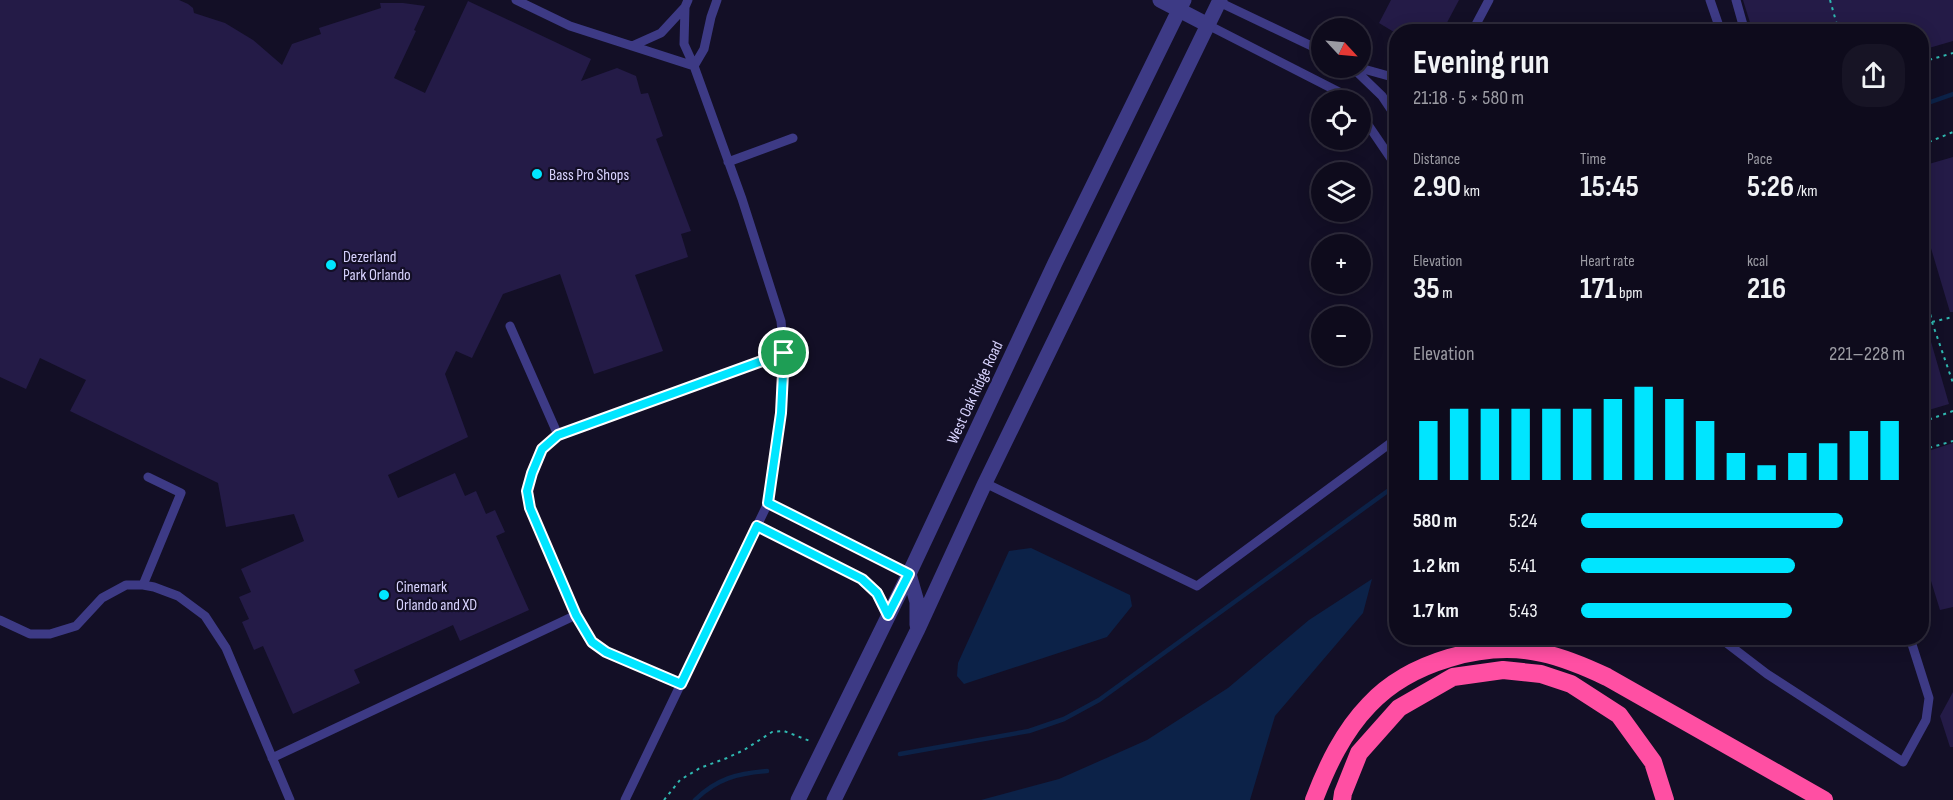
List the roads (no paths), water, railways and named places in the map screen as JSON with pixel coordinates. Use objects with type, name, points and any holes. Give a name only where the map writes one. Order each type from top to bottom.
[{"type":"highway","points":[[1314,800],[1340,742],[1369,705],[1400,678],[1437,661],[1472,653],[1512,649],[1542,652],[1579,663],[1824,800]]},
{"type":"highway","points":[[1342,800],[1359,753],[1400,708],[1453,677],[1503,670],[1541,674],[1571,684],[1619,715],[1653,762],[1665,800]]},
{"type":"street","points":[[1160,0],[1182,5],[1208,25]]},
{"type":"street","points":[[834,800],[1218,1]]},
{"type":"street","name":"West Oak Ridge Road","points":[[798,800],[909,574],[1055,263],[1182,5]]},
{"type":"street","points":[[909,574],[917,602],[917,631]]},
{"type":"lane","points":[[516,0],[570,26],[694,66]]},
{"type":"lane","points":[[694,66],[704,49],[717,0]]},
{"type":"lane","points":[[1476,24],[1489,0]]},
{"type":"lane","points":[[1710,0],[1718,24]]},
{"type":"lane","points":[[1736,0],[1743,24]]},
{"type":"lane","points":[[1218,1],[1311,46]]},
{"type":"lane","points":[[632,46],[661,33],[687,3]]},
{"type":"lane","points":[[625,800],[768,503],[781,413],[784,353],[781,321],[728,162],[684,44],[687,3]]},
{"type":"lane","points":[[1208,25],[1335,90]]},
{"type":"lane","points":[[1371,71],[1389,76]]},
{"type":"lane","points":[[1363,78],[1382,96],[1389,106]]},
{"type":"lane","points":[[1371,129],[1389,156]]},
{"type":"lane","points":[[728,162],[793,138]]},
{"type":"lane","points":[[510,326],[558,435]]},
{"type":"lane","points":[[681,684],[606,652],[592,642],[576,615],[530,508],[527,491],[542,449],[558,435],[784,353]]},
{"type":"lane","points":[[985,483],[1197,586],[1389,444]]},
{"type":"lane","points":[[143,585],[181,493],[148,477]]},
{"type":"lane","points":[[768,503],[909,574]]},
{"type":"lane","points":[[757,526],[862,579],[877,593],[888,615]]},
{"type":"lane","points":[[0,620],[30,634],[50,634],[76,626],[102,598],[126,585],[143,585],[178,596],[205,616],[226,648],[290,800]]},
{"type":"lane","points":[[272,758],[576,615]]},
{"type":"lane","points":[[1729,645],[1767,674],[1903,762],[1926,720],[1929,698],[1912,645]]},
{"type":"water","points":[[1031,548],[1130,595],[1132,606],[1107,637],[964,684],[957,676],[958,663],[1009,551]]},
{"type":"water","points":[[1372,579],[1363,613],[1275,716],[1250,800],[981,800],[1059,779],[1147,740],[1228,688],[1309,620]]},
{"type":"waterway","points":[[1929,103],[1953,94]]},
{"type":"waterway","points":[[900,754],[1029,731],[1064,719],[1099,700],[1389,490]]},
{"type":"waterway","points":[[695,800],[711,787],[728,778],[767,771]]},
{"type":"place","name":"Bass Pro Shops","points":[[537,174]]},
{"type":"place","name":"Dezerland Park Orlando","points":[[331,265]]},
{"type":"place","name":"Cinemark Orlando and XD","points":[[384,595]]}]
